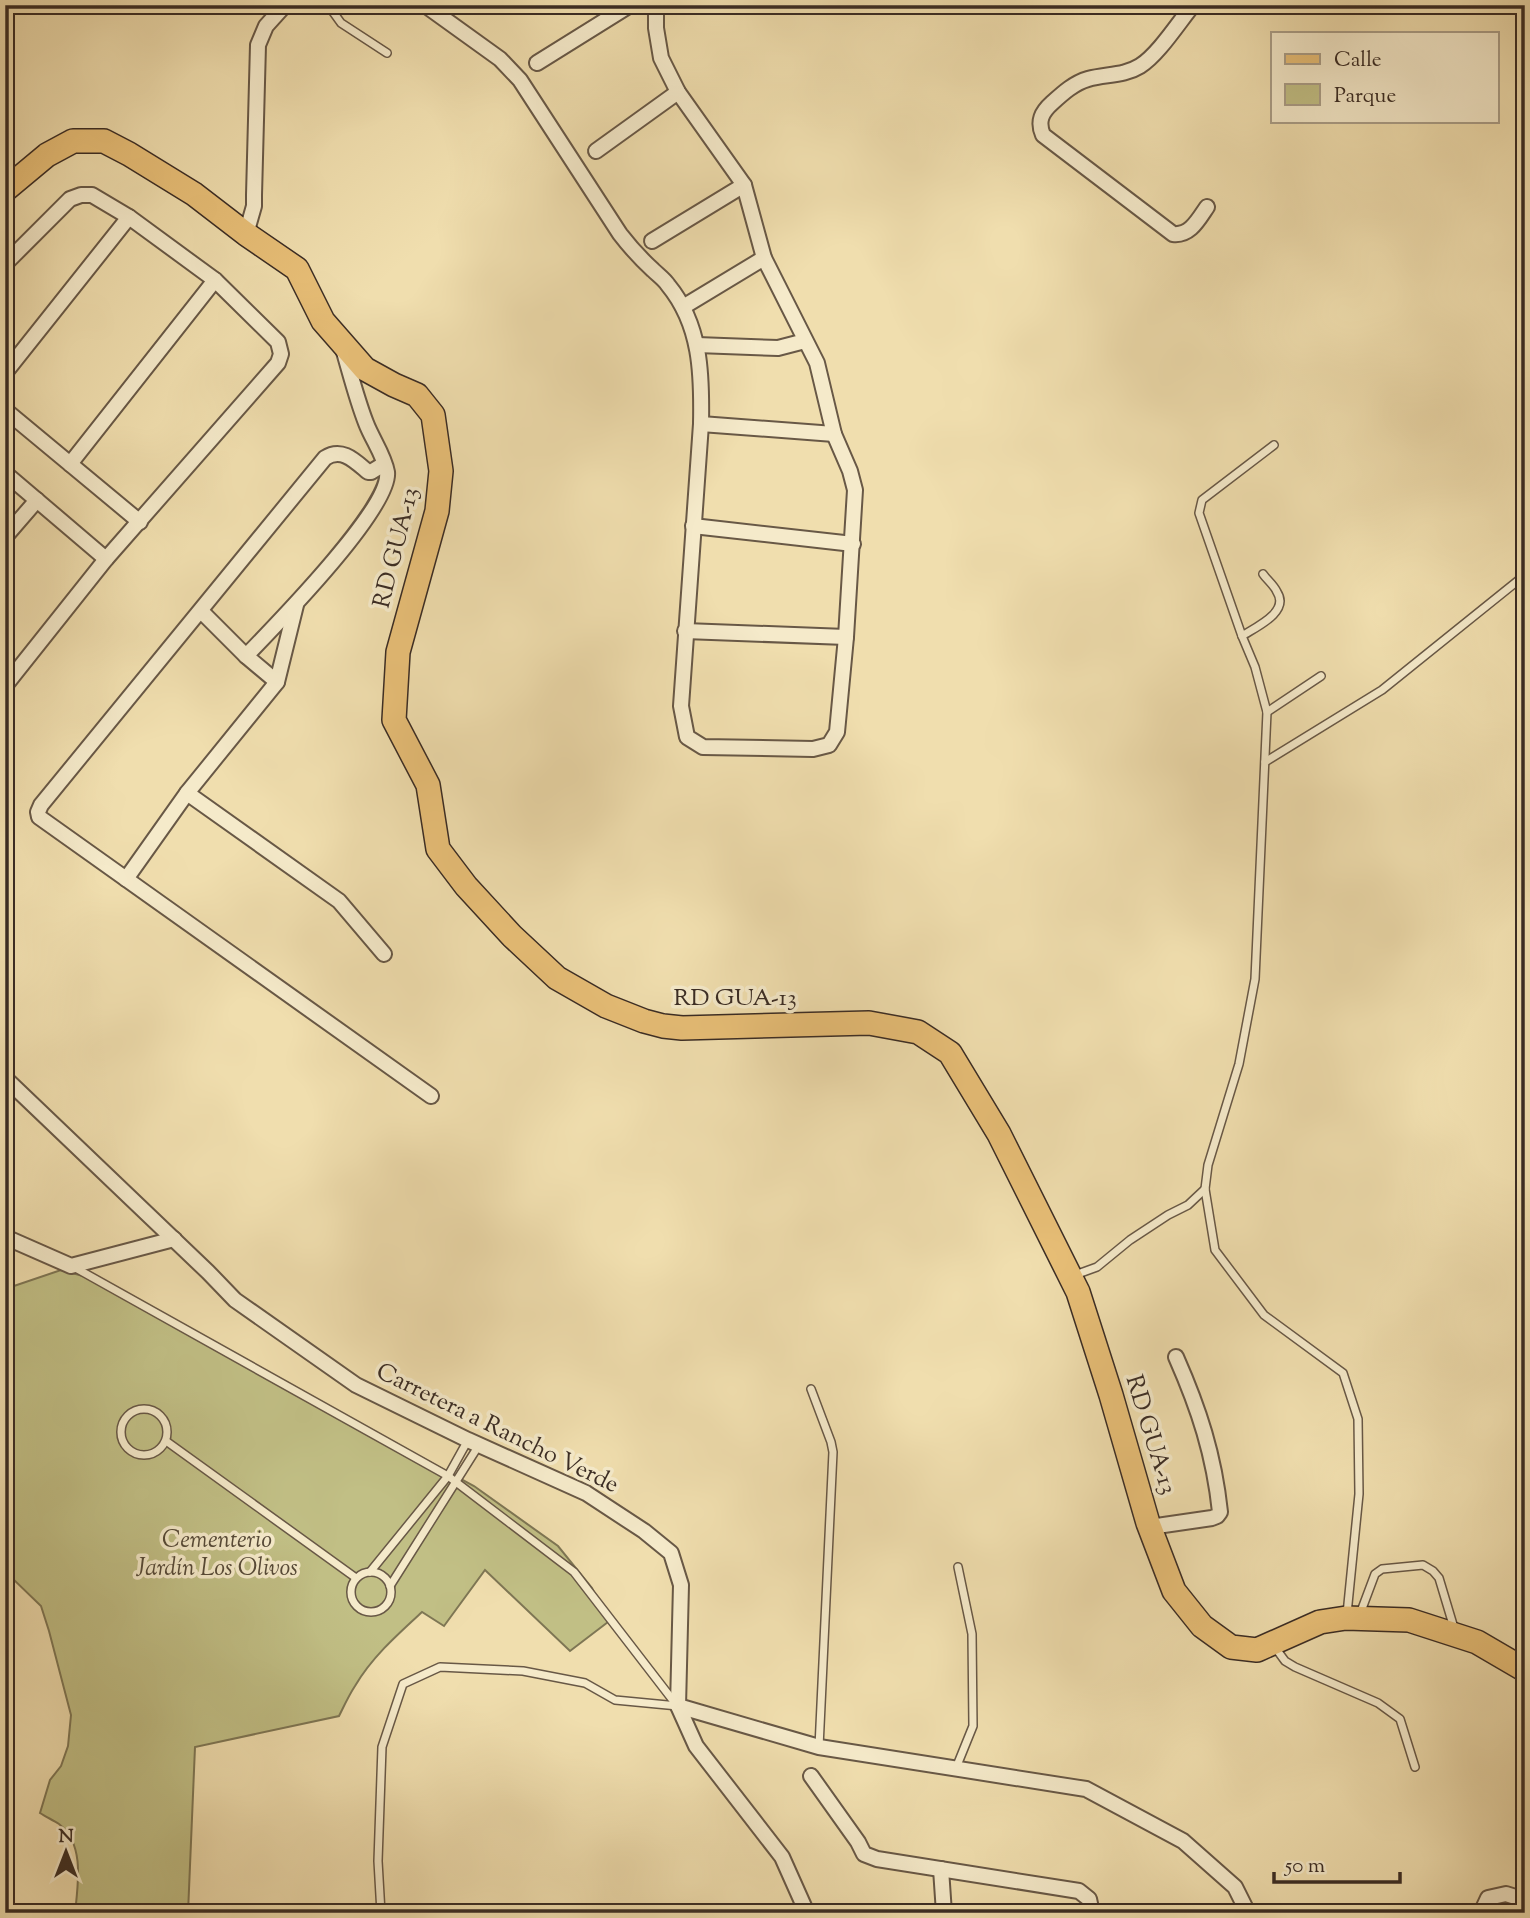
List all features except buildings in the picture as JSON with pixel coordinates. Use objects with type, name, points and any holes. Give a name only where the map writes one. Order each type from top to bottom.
[{"type":"main road","name":"RD GUA-13","points":[[5,190],[47,155],[73,141],[104,141],[194,194],[297,269],[323,321],[365,369],[417,395],[433,415],[441,471],[437,511],[398,652],[394,720],[428,785],[438,849],[466,886],[512,936],[557,978],[606,1006],[644,1021],[682,1028],[869,1023],[918,1032],[950,1053],[999,1133],[1071,1276],[1111,1395],[1150,1527],[1174,1591],[1202,1626],[1231,1647],[1257,1650],[1320,1622],[1352,1618],[1409,1620],[1477,1642],[1525,1670]]},
{"type":"street","points":[[246,234],[254,206],[258,45],[266,26],[285,5]]},
{"type":"street","points":[[425,5],[500,59],[520,80],[620,234],[638,256],[667,283],[683,307],[697,345],[701,371],[701,424],[681,706],[687,737],[703,747],[813,749],[829,745],[837,732],[855,490],[834,434],[817,363],[764,258],[744,184],[678,92],[661,58],[656,28],[656,5]]},
{"type":"street","points":[[537,63],[630,5]]},
{"type":"street","points":[[1194,5],[1145,62],[1130,71],[1075,84],[1044,111],[1040,126],[1043,135],[1173,234],[1185,233],[1207,207]]},
{"type":"street","points":[[596,151],[678,92]]},
{"type":"street","points":[[652,241],[744,184]]},
{"type":"street","points":[[5,264],[70,199],[92,195],[129,218],[215,280],[278,342],[281,354],[280,359],[106,559],[5,686]]},
{"type":"street","points":[[5,373],[129,218]]},
{"type":"street","points":[[683,307],[764,258]]},
{"type":"street","points":[[70,464],[215,280]]},
{"type":"street","points":[[697,345],[778,348],[805,341]]},
{"type":"street","points":[[246,656],[296,604],[363,524],[384,487],[387,474],[366,424],[341,342]]},
{"type":"street","points":[[5,410],[140,522]]},
{"type":"street","points":[[701,424],[834,434]]},
{"type":"street","points":[[384,464],[368,472],[345,454],[325,458],[38,812],[39,817],[430,1096]]},
{"type":"street","points":[[5,473],[106,559]]},
{"type":"street","points":[[5,537],[37,500]]},
{"type":"street","points":[[693,526],[853,544]]},
{"type":"street","points":[[126,879],[187,793],[277,682],[296,604]]},
{"type":"street","points":[[201,611],[246,656],[277,682]]},
{"type":"street","points":[[685,631],[846,637]]},
{"type":"street","points":[[187,793],[339,901],[384,954]]},
{"type":"street","name":"Carretera a Rancho Verde","points":[[5,1078],[236,1300],[356,1385],[586,1493],[644,1531],[671,1553],[681,1585],[678,1706],[696,1746],[782,1857],[810,1911]]},
{"type":"street","points":[[5,1237],[71,1266],[174,1239]]},
{"type":"street","points":[[1150,1527],[1212,1518],[1220,1512],[1206,1435],[1177,1357]]},
{"type":"street","points":[[678,1706],[819,1747],[1086,1789],[1184,1841],[1235,1887],[1248,1913]]},
{"type":"street","points":[[811,1776],[864,1854],[877,1859],[1079,1891],[1089,1899],[1093,1913]]},
{"type":"street","points":[[941,1869],[944,1913]]},
{"type":"street","points":[[1481,1913],[1488,1898],[1506,1894],[1522,1899],[1525,1908]]},
{"type":"lane","points":[[328,5],[341,23],[387,53]]},
{"type":"lane","points":[[1274,445],[1202,500],[1199,513],[1255,667],[1267,712],[1255,979],[1239,1064],[1208,1165],[1205,1189],[1215,1250],[1264,1315],[1343,1373],[1351,1396],[1358,1419],[1359,1494],[1352,1618]]},
{"type":"lane","points":[[1242,636],[1279,608],[1281,601],[1278,593],[1262,574]]},
{"type":"lane","points":[[1265,762],[1382,690],[1525,575]]},
{"type":"lane","points":[[1267,712],[1321,676]]},
{"type":"lane","points":[[1071,1276],[1097,1267],[1130,1240],[1188,1205],[1205,1189]]},
{"type":"lane","points":[[71,1266],[448,1476],[574,1572],[678,1706]]},
{"type":"lane","points":[[811,1389],[833,1452],[819,1747]]},
{"type":"lane","points":[[151,1410],[158,1413],[167,1426],[166,1441],[156,1452],[142,1455],[134,1453],[124,1443],[121,1428],[124,1421],[135,1411],[151,1410]]},
{"type":"lane","points":[[166,1441],[356,1578]]},
{"type":"lane","points":[[370,1572],[473,1442]]},
{"type":"lane","points":[[390,1586],[384,1577],[375,1572],[365,1573],[356,1578],[351,1587],[352,1598],[357,1606],[366,1611],[377,1611],[386,1605],[390,1586],[456,1483],[473,1442]]},
{"type":"lane","points":[[1352,1618],[1375,1574],[1382,1569],[1423,1565],[1439,1578],[1457,1636]]},
{"type":"lane","points":[[956,1769],[973,1726],[972,1634],[958,1567]]},
{"type":"lane","points":[[1272,1644],[1285,1661],[1378,1703],[1400,1718],[1415,1767]]},
{"type":"lane","points":[[381,1913],[379,1861],[382,1747],[403,1684],[440,1667],[523,1671],[586,1683],[615,1700],[678,1706]]},
{"type":"green space","name":"Cementerio Jardín Los Olivos","points":[[61,1270],[83,1276],[113,1290],[474,1486],[558,1546],[592,1588],[608,1622],[570,1651],[485,1570],[444,1626],[422,1612],[395,1637],[362,1675],[339,1716],[195,1747],[188,1913],[75,1913],[78,1865],[73,1842],[59,1824],[40,1813],[50,1780],[61,1766],[68,1746],[71,1715],[41,1606],[14,1580],[5,1564],[5,1289]]}]
